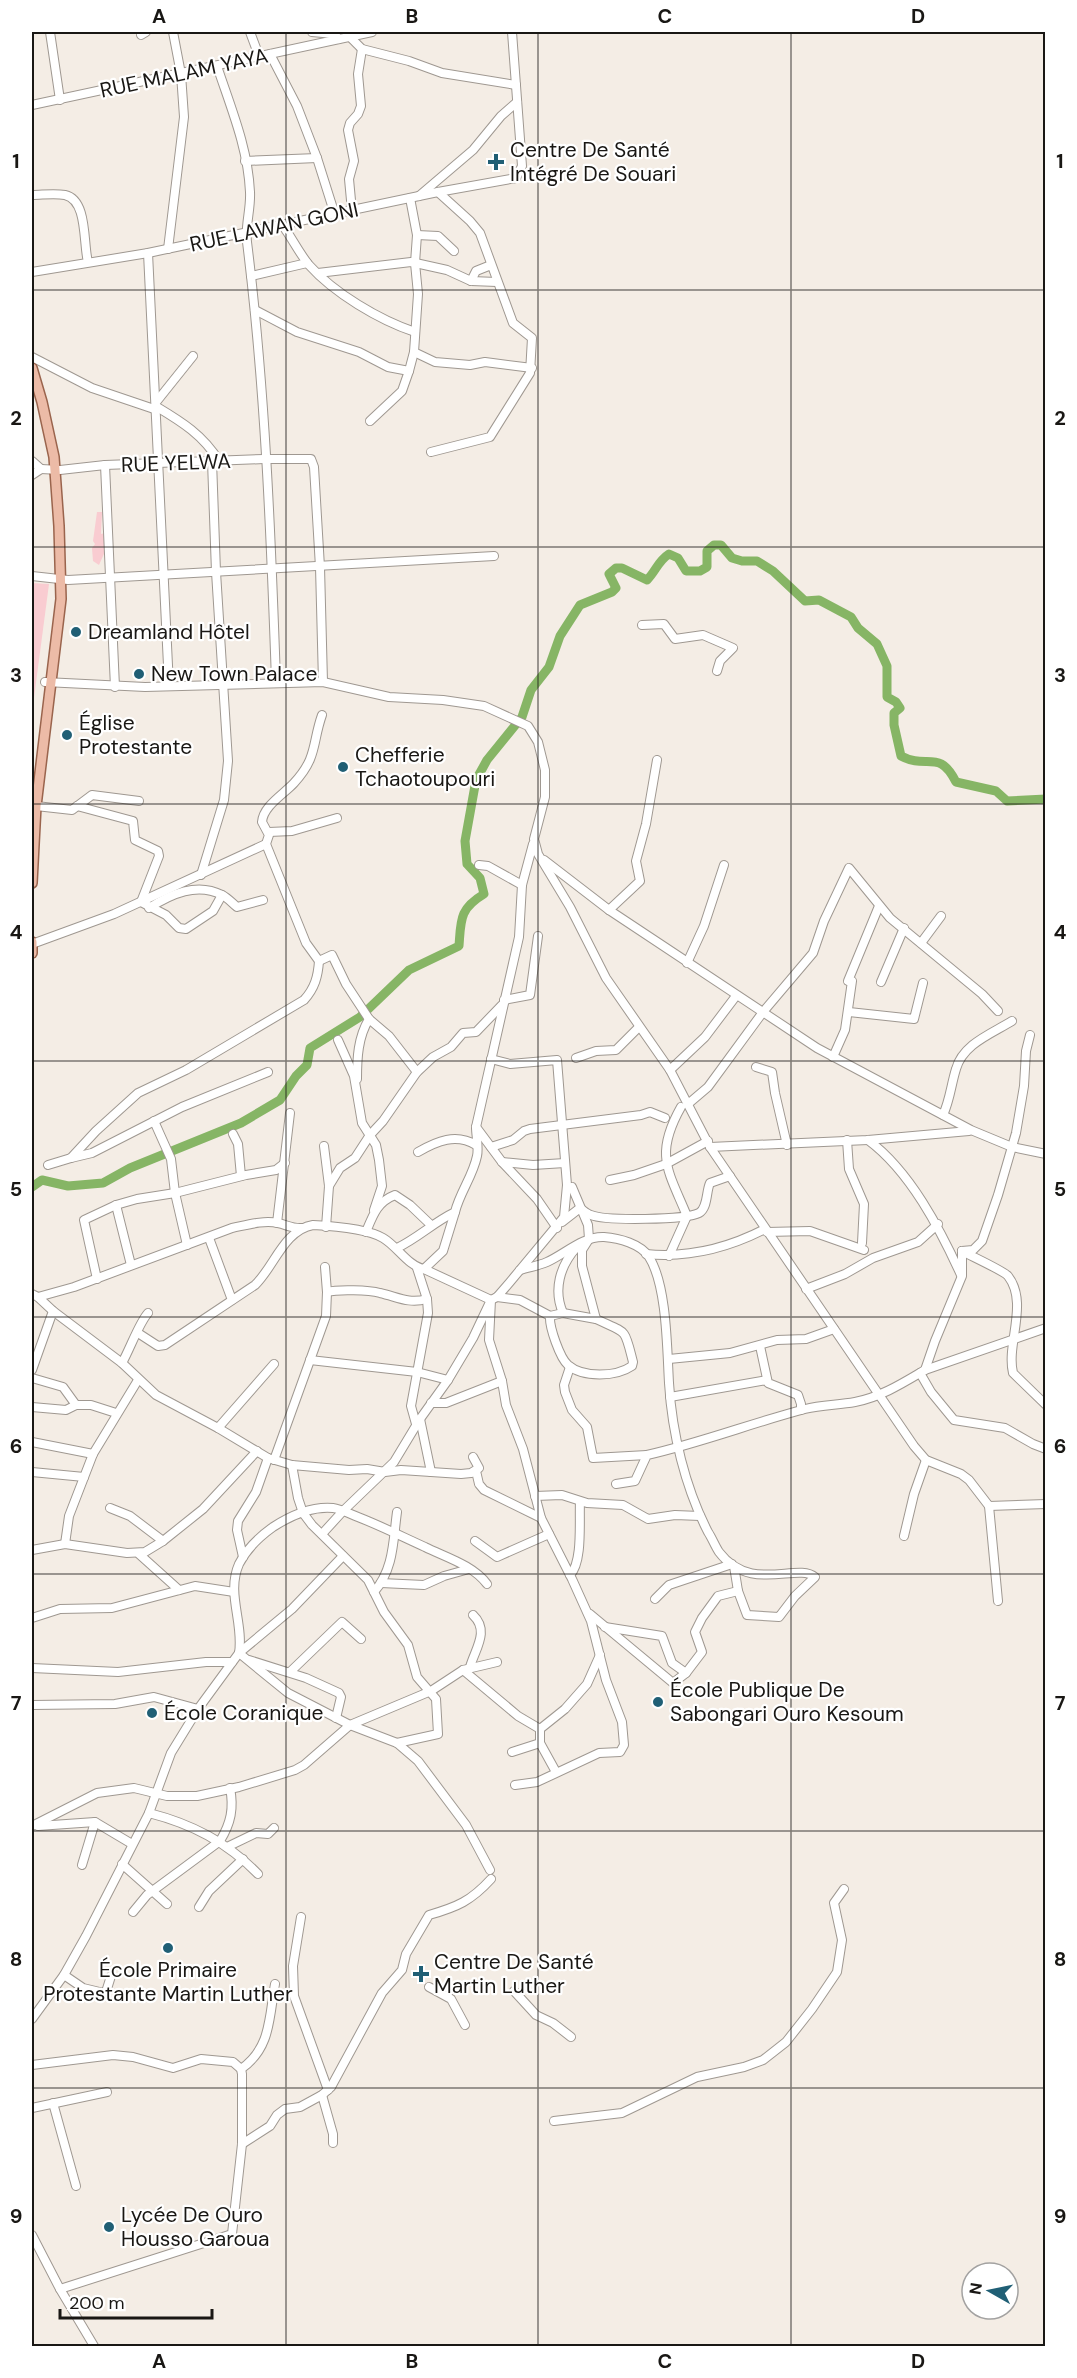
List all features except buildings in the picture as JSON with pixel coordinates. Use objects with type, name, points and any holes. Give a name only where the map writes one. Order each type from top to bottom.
[{"type":"main road","points":[[32,368],[48,425],[49,469]]},
{"type":"main road","points":[[32,382],[44,431],[49,469],[60,619],[48,683],[32,796]]},
{"type":"main road","points":[[32,883],[36,806],[48,683]]},
{"type":"main road","points":[[32,943],[32,953]]},
{"type":"street","points":[[50,32],[60,100]]},
{"type":"street","points":[[168,249],[184,117],[181,74],[174,32]]},
{"type":"street","points":[[250,32],[259,56]]},
{"type":"street","points":[[312,32],[334,34],[339,39]]},
{"type":"street","name":"RUE MALAM YAYA","points":[[32,105],[372,32]]},
{"type":"street","points":[[369,421],[402,391],[414,352],[418,294],[414,197],[473,150],[501,116],[517,102],[512,32]]},
{"type":"street","points":[[349,36],[362,49],[409,61],[450,75],[516,85]]},
{"type":"street","points":[[352,211],[349,179],[354,161],[348,130],[361,106],[358,74],[362,49]]},
{"type":"street","points":[[270,54],[297,106],[335,215]]},
{"type":"street","points":[[217,66],[244,143],[250,194],[246,234],[255,310],[261,398],[272,570],[276,681]]},
{"type":"street","name":"RUE LAWAN GONI","points":[[32,272],[246,234],[438,192],[516,178],[522,166],[517,102]]},
{"type":"street","points":[[246,160],[317,159]]},
{"type":"street","points":[[431,452],[490,437],[532,368],[532,338],[513,322],[480,233],[438,192]]},
{"type":"street","points":[[32,195],[67,196],[75,202],[81,213],[88,262]]},
{"type":"street","points":[[283,226],[307,263],[336,290],[379,315],[416,332]]},
{"type":"street","points":[[417,235],[438,236],[454,251]]},
{"type":"street","points":[[148,253],[169,686]]},
{"type":"street","points":[[251,276],[307,263]]},
{"type":"street","points":[[318,273],[415,263],[447,270],[471,281],[497,282]]},
{"type":"street","points":[[471,281],[476,271],[491,265]]},
{"type":"street","points":[[255,310],[297,332],[359,352],[393,368],[408,371]]},
{"type":"street","points":[[414,352],[435,362],[470,365],[485,362],[532,368]]},
{"type":"street","points":[[157,406],[193,356]]},
{"type":"street","points":[[32,357],[92,388],[157,406],[191,428],[210,447],[215,461],[216,572],[228,761],[225,800],[201,875]]},
{"type":"street","name":"RUE YELWA","points":[[49,469],[105,465],[311,459],[314,467],[320,567]]},
{"type":"street","points":[[32,461],[49,469]]},
{"type":"street","points":[[105,465],[115,687]]},
{"type":"street","points":[[32,475],[49,469]]},
{"type":"street","points":[[32,576],[58,580],[163,576],[494,556]]},
{"type":"street","points":[[320,567],[323,682]]},
{"type":"street","points":[[642,625],[664,624],[675,639],[703,635],[733,648],[720,661],[717,671]]},
{"type":"street","points":[[48,683],[115,687],[276,681],[323,682],[389,697],[466,702],[499,711],[521,721],[534,734],[545,770],[545,797],[522,885],[519,937],[476,1127],[477,1157],[460,1193],[443,1251],[421,1268]]},
{"type":"street","points":[[71,1158],[96,1131],[138,1093],[186,1070],[304,1000],[313,990],[319,971],[319,961],[306,943],[266,844],[269,832],[262,822],[264,814],[307,767],[315,751],[322,715]]},
{"type":"street","points":[[609,910],[640,880],[636,861],[646,824],[657,760]]},
{"type":"street","points":[[36,806],[73,810],[86,798],[96,795],[139,801]]},
{"type":"street","points":[[77,806],[130,819],[134,824],[135,840],[158,850],[159,856],[141,902]]},
{"type":"street","points":[[269,832],[292,831],[337,818]]},
{"type":"street","points":[[534,843],[606,978],[670,1070],[684,1105],[766,1231],[914,1446],[927,1460],[961,1474],[969,1480],[989,1506],[998,1601]]},
{"type":"street","points":[[32,943],[141,902],[266,844]]},
{"type":"street","points":[[541,857],[609,910],[736,996],[833,1057],[971,1130],[1012,1147],[1046,1154]]},
{"type":"street","points":[[479,865],[488,866],[522,885]]},
{"type":"street","points":[[687,963],[704,926],[724,865]]},
{"type":"street","points":[[669,1256],[687,1216],[666,1164],[668,1133],[684,1105],[708,1087],[763,1012],[816,950],[824,921],[849,868],[879,906],[982,994],[998,1011]]},
{"type":"street","points":[[149,908],[178,893],[193,889],[203,889],[222,895],[237,907],[263,900]]},
{"type":"street","points":[[141,902],[166,915],[178,928],[186,929],[213,911],[222,895]]},
{"type":"street","points":[[833,1057],[845,1030],[849,1012],[850,981],[879,906]]},
{"type":"street","points":[[921,943],[941,916]]},
{"type":"street","points":[[881,981],[904,928]]},
{"type":"street","points":[[329,1186],[340,1168],[355,1158],[417,1072],[433,1056],[451,1047],[461,1034],[476,1032],[503,1003],[530,995],[538,936]]},
{"type":"street","points":[[319,961],[332,955],[369,1019],[389,1036],[417,1072]]},
{"type":"street","points":[[849,1012],[915,1019],[923,983]]},
{"type":"street","points":[[670,1070],[705,1037],[736,996]]},
{"type":"street","points":[[357,1101],[357,1060],[363,1029],[369,1019]]},
{"type":"street","points":[[943,1115],[955,1070],[964,1052],[1012,1021]]},
{"type":"street","points":[[576,1058],[596,1051],[616,1050],[639,1027]]},
{"type":"street","points":[[962,1251],[973,1250],[982,1241],[1012,1147],[1024,1086],[1026,1050],[1030,1035]]},
{"type":"street","points":[[338,1040],[354,1076],[362,1123],[376,1145],[382,1179],[381,1195],[366,1232]]},
{"type":"street","points":[[490,1059],[510,1064],[556,1060],[566,1174],[566,1210],[559,1225]]},
{"type":"street","points":[[756,1067],[772,1072],[787,1145]]},
{"type":"street","points":[[48,1165],[92,1153],[154,1121],[268,1072]]},
{"type":"street","points":[[491,1147],[513,1140],[530,1129],[650,1112],[665,1118]]},
{"type":"street","points":[[277,1222],[291,1113]]},
{"type":"street","points":[[154,1121],[171,1159],[175,1193],[187,1245]]},
{"type":"street","points":[[476,1127],[502,1162],[559,1225]]},
{"type":"street","points":[[610,1180],[666,1164],[709,1144],[787,1145],[971,1130]]},
{"type":"street","points":[[233,1134],[238,1144],[241,1176]]},
{"type":"street","points":[[418,1152],[446,1139],[464,1139],[476,1144]]},
{"type":"street","points":[[520,1270],[546,1263],[589,1239],[602,1237],[622,1241],[646,1254],[669,1256],[722,1247],[766,1231],[810,1231],[863,1247],[864,1204],[849,1169],[847,1140]]},
{"type":"street","points":[[868,1140],[879,1148],[903,1174],[938,1224],[962,1276]]},
{"type":"street","points":[[324,1146],[329,1186],[326,1227]]},
{"type":"street","points":[[502,1162],[546,1165],[565,1163]]},
{"type":"street","points":[[97,1279],[84,1220],[116,1205],[137,1199],[175,1193],[241,1176],[276,1170],[285,1163]]},
{"type":"street","points":[[546,1165],[566,1174]]},
{"type":"street","points":[[579,1208],[592,1216],[602,1217],[632,1219],[687,1216],[699,1213],[703,1209],[710,1183],[730,1176]]},
{"type":"street","points":[[572,1187],[588,1226],[589,1239],[582,1250],[582,1266],[596,1319]]},
{"type":"street","points":[[374,1210],[383,1201],[398,1196],[431,1225]]},
{"type":"street","points":[[116,1205],[131,1265]]},
{"type":"street","points":[[322,1534],[394,1462],[418,1422],[448,1380],[494,1298],[559,1225],[579,1208]]},
{"type":"street","points":[[397,1248],[412,1241],[431,1225],[455,1212]]},
{"type":"street","points":[[35,1295],[97,1279],[232,1228],[277,1222],[300,1229],[313,1225],[366,1232],[382,1237],[421,1268],[494,1298],[520,1300],[550,1316],[563,1312],[596,1319],[622,1330],[626,1336],[632,1366],[596,1375],[570,1367],[565,1362],[552,1334],[549,1325],[550,1316]]},
{"type":"street","points":[[806,1289],[845,1274],[873,1258],[918,1242],[938,1224]]},
{"type":"street","points":[[138,1333],[162,1346],[262,1278],[268,1272],[273,1258],[304,1227]]},
{"type":"street","points":[[209,1238],[232,1300]]},
{"type":"street","points":[[563,1312],[558,1296],[560,1278],[566,1262],[579,1245]]},
{"type":"street","points":[[962,1251],[962,1276],[923,1371],[930,1392],[954,1420],[1005,1428],[1046,1449]]},
{"type":"street","points":[[962,1251],[1007,1275],[1016,1293],[1017,1321],[1012,1373],[1046,1405]]},
{"type":"street","points":[[646,1254],[652,1264],[664,1309],[670,1397],[688,1484],[700,1516],[719,1552],[733,1565],[759,1575],[804,1573],[815,1577],[795,1596],[779,1617],[747,1615],[738,1591],[733,1565]]},
{"type":"street","points":[[243,1557],[237,1530],[238,1521],[256,1492],[271,1459],[326,1316],[325,1267]]},
{"type":"street","points":[[421,1268],[428,1319],[411,1406],[418,1422],[431,1472]]},
{"type":"street","points":[[327,1292],[339,1288],[351,1292],[371,1292],[410,1302],[427,1299]]},
{"type":"street","points":[[35,1295],[122,1363],[138,1380],[164,1401],[218,1428],[255,1454],[292,1465],[349,1470],[367,1469],[385,1472],[401,1470],[461,1474],[476,1471]]},
{"type":"street","points":[[494,1298],[489,1340],[502,1381],[506,1405],[523,1449],[541,1518],[588,1613],[606,1680],[622,1722],[624,1748],[617,1753],[599,1753],[533,1783],[515,1785]]},
{"type":"street","points":[[32,1370],[53,1311]]},
{"type":"street","points":[[122,1363],[148,1314]]},
{"type":"street","points":[[570,1367],[564,1385],[565,1392],[572,1410],[587,1427],[593,1458],[647,1455],[680,1448],[717,1434],[801,1410],[879,1395],[923,1371],[1046,1328]]},
{"type":"street","points":[[669,1359],[730,1353],[777,1340],[806,1339],[834,1329]]},
{"type":"street","points":[[760,1346],[767,1380],[771,1384],[798,1395],[801,1410]]},
{"type":"street","points":[[310,1360],[417,1372],[448,1380]]},
{"type":"street","points":[[218,1428],[274,1364]]},
{"type":"street","points":[[32,1377],[63,1387],[76,1405]]},
{"type":"street","points":[[64,1544],[69,1516],[93,1454],[138,1380]]},
{"type":"street","points":[[670,1397],[767,1380]]},
{"type":"street","points":[[431,1403],[446,1403],[502,1381]]},
{"type":"street","points":[[32,1407],[66,1410],[76,1405],[92,1405],[116,1413]]},
{"type":"street","points":[[32,1442],[93,1454]]},
{"type":"street","points":[[255,1454],[263,1474]]},
{"type":"street","points":[[32,1550],[64,1544],[139,1554],[164,1542],[203,1509],[255,1454]]},
{"type":"street","points":[[616,1485],[635,1481],[647,1455]]},
{"type":"street","points":[[473,1457],[479,1468],[476,1471],[479,1484],[484,1490],[541,1518]]},
{"type":"street","points":[[904,1536],[914,1494],[927,1460]]},
{"type":"street","points":[[292,1465],[303,1513],[368,1580],[384,1612],[408,1645],[417,1677],[436,1699],[438,1734],[397,1743]]},
{"type":"street","points":[[32,1472],[84,1477]]},
{"type":"street","points":[[535,1496],[562,1495],[580,1502],[623,1505],[648,1519],[675,1515],[700,1516]]},
{"type":"street","points":[[570,1575],[574,1571],[577,1559],[580,1502]]},
{"type":"street","points":[[989,1506],[1046,1504]]},
{"type":"street","points":[[110,1508],[130,1516],[164,1542]]},
{"type":"street","points":[[239,1653],[240,1633],[234,1592],[236,1576],[243,1557],[264,1534],[292,1515],[330,1508],[343,1511],[394,1532],[469,1569],[487,1584]]},
{"type":"street","points":[[374,1592],[386,1576],[392,1559],[397,1512]]},
{"type":"street","points":[[475,1541],[497,1557],[549,1534]]},
{"type":"street","points":[[139,1554],[179,1590]]},
{"type":"street","points":[[32,2019],[64,1976],[86,1936],[149,1814],[171,1753],[198,1709],[239,1653],[292,1609],[343,1556]]},
{"type":"street","points":[[655,1599],[669,1586],[733,1565]]},
{"type":"street","points":[[381,1583],[424,1585],[469,1569]]},
{"type":"street","points":[[32,1618],[60,1609],[112,1608],[195,1587],[234,1592]]},
{"type":"street","points":[[588,1613],[673,1683],[686,1673],[702,1652],[695,1632],[702,1618],[718,1596],[738,1591]]},
{"type":"street","points":[[466,1669],[482,1632],[480,1622],[473,1615]]},
{"type":"street","points":[[290,1672],[342,1622],[360,1639]]},
{"type":"street","points":[[591,1628],[603,1626],[663,1636],[672,1663],[686,1673]]},
{"type":"street","points":[[240,1633],[251,1642]]},
{"type":"street","points":[[239,1653],[288,1693],[350,1725],[397,1743],[422,1765],[466,1825],[490,1870]]},
{"type":"street","points":[[540,1729],[565,1709],[587,1684],[600,1655]]},
{"type":"street","points":[[249,1659],[290,1672],[339,1693],[336,1718]]},
{"type":"street","points":[[32,1668],[118,1672],[206,1662],[232,1662]]},
{"type":"street","points":[[32,1826],[97,1793],[134,1788],[167,1796],[190,1796],[230,1788],[300,1768],[350,1725],[430,1691],[466,1669],[497,1662]]},
{"type":"street","points":[[466,1669],[518,1716],[540,1729]]},
{"type":"street","points":[[32,1705],[115,1704],[154,1697],[198,1709]]},
{"type":"street","points":[[540,1729],[540,1743],[556,1772]]},
{"type":"street","points":[[512,1752],[540,1743]]},
{"type":"street","points":[[133,1911],[153,1890],[220,1841],[227,1830],[232,1813],[230,1788]]},
{"type":"street","points":[[149,1814],[172,1820],[220,1841],[258,1874]]},
{"type":"street","points":[[32,1826],[95,1822],[132,1844]]},
{"type":"street","points":[[82,1865],[95,1822]]},
{"type":"street","points":[[227,1847],[256,1833],[268,1833],[274,1828]]},
{"type":"street","points":[[199,1907],[209,1891],[243,1859]]},
{"type":"street","points":[[122,1864],[166,1904]]},
{"type":"street","points":[[242,2144],[270,2126],[277,2115],[285,2109],[300,2107],[325,2093],[337,2078],[382,1993],[402,1970],[406,1954],[429,1915],[457,1907],[477,1894],[491,1879]]},
{"type":"street","points":[[555,2121],[622,2113],[697,2077],[744,2067],[763,2060],[786,2043],[837,1972],[842,1940],[834,1903],[843,1889]]},
{"type":"street","points":[[301,1917],[293,1966],[294,1996],[325,2093],[333,2143]]},
{"type":"street","points":[[64,1976],[83,1988],[104,1993],[111,1976]]},
{"type":"street","points":[[241,2069],[251,2061],[264,2044],[275,1984]]},
{"type":"street","points":[[429,1987],[451,1999],[465,2025]]},
{"type":"street","points":[[514,1991],[536,2015],[553,2023],[571,2037]]},
{"type":"street","points":[[32,2065],[113,2055],[133,2057],[173,2068],[201,2059],[233,2062],[241,2069],[242,2074],[242,2144],[232,2234],[60,2289]]},
{"type":"street","points":[[32,2108],[107,2092]]},
{"type":"street","points":[[53,2103],[76,2186]]},
{"type":"street","points":[[32,2235],[60,2289],[94,2346]]},
{"type":"shaded area","points":[[97,512],[102,512],[101,534],[105,533],[107,547],[99,565],[93,561],[92,548],[95,544],[93,541]]},
{"type":"shaded area","points":[[32,583],[49,584],[32,713]]},
{"type":"waterway","points":[[32,1187],[42,1180],[68,1186],[103,1183],[130,1168],[241,1123],[280,1100],[296,1076],[307,1065],[310,1048],[360,1017],[409,970],[459,946],[463,916],[470,905],[484,894],[480,878],[467,864],[465,841],[476,780],[487,760],[522,717],[531,690],[549,667],[560,636],[580,605],[612,592],[616,588],[609,574],[616,568],[622,568],[647,580],[669,554],[678,558],[686,571],[700,571],[707,567],[707,551],[714,545],[721,545],[732,558],[757,561],[773,571],[805,601],[819,600],[851,617],[858,628],[877,644],[887,666],[887,697],[896,702],[900,708],[894,713],[894,725],[901,756],[910,760],[938,763],[950,772],[956,782],[996,791],[1007,801],[1046,799]]},
{"type":"place","name":"Centre De Santé Intégré De Souari","points":[[496,162]]},
{"type":"place","name":"Dreamland Hôtel","points":[[76,632]]},
{"type":"place","name":"New Town Palace","points":[[139,674]]},
{"type":"place","name":"Église Protestante","points":[[67,735]]},
{"type":"place","name":"Chefferie Tchaotoupouri","points":[[343,767]]},
{"type":"place","name":"École Publique De Sabongari Ouro Kesoum","points":[[658,1702]]},
{"type":"place","name":"École Coranique","points":[[152,1713]]},
{"type":"place","name":"École Primaire Protestante Martin Luther","points":[[168,1948]]},
{"type":"place","name":"Centre De Santé Martin Luther","points":[[421,1974]]},
{"type":"place","name":"Lycée De Ouro Housso Garoua","points":[[109,2227]]}]
